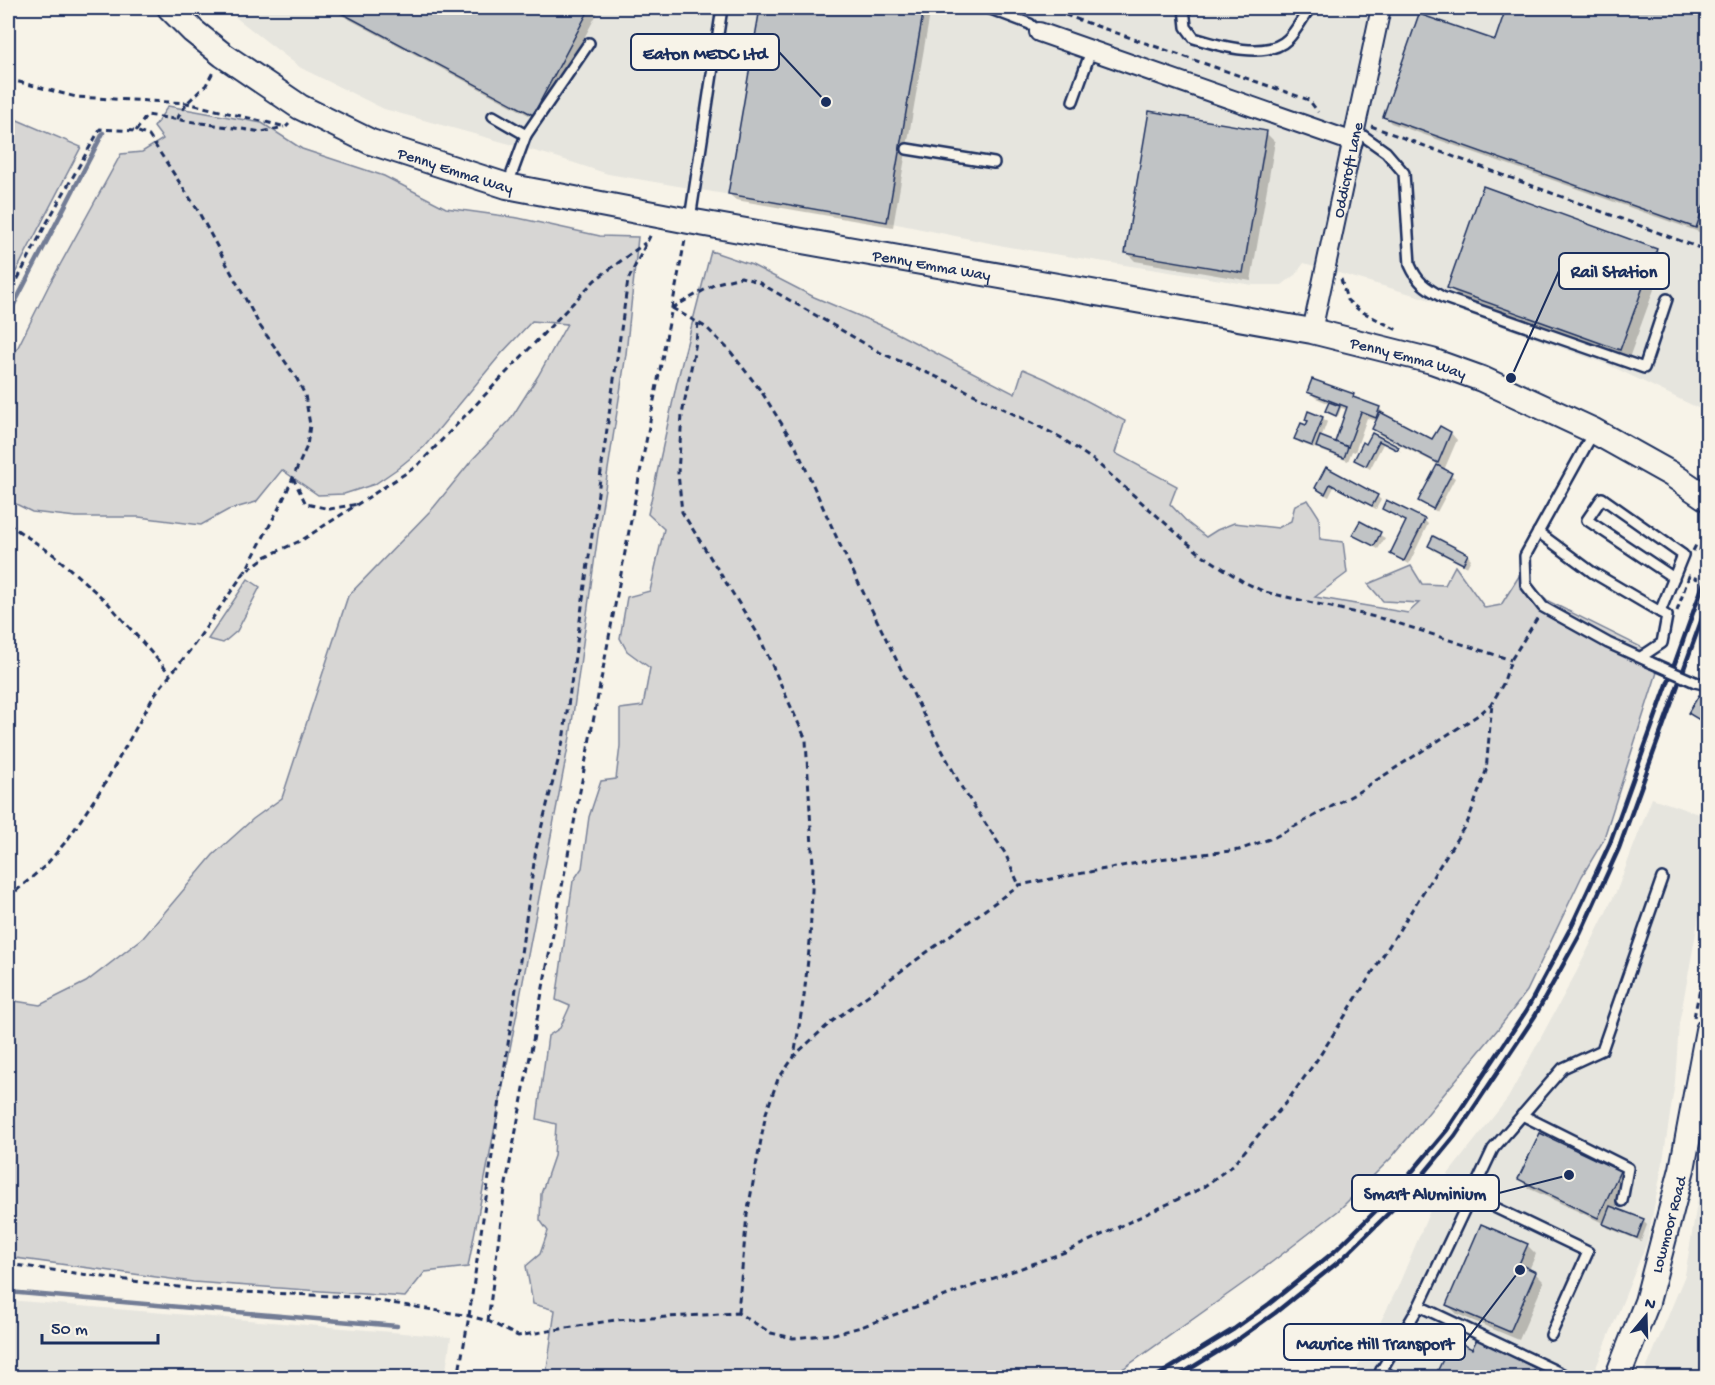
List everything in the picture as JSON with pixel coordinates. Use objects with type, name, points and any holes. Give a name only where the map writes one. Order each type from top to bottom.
[{"type":"main road","name":"Penny Emma Way","points":[[170,8],[193,31],[223,55],[300,107],[371,142],[507,186],[689,222],[1312,331],[1443,365],[1482,379],[1594,431],[1671,474],[1705,497]]},
{"type":"main road","name":"Lowmoor Road","points":[[1617,1377],[1647,1302],[1683,1169],[1707,1030]]},
{"type":"street","name":"Oddicroft Lane","points":[[1312,331],[1381,8]]},
{"type":"street","points":[[1040,32],[1091,51],[1355,131]]},
{"type":"lane","points":[[689,222],[722,8]]},
{"type":"lane","points":[[988,8],[1030,24],[1040,32]]},
{"type":"lane","points":[[1184,8],[1186,27],[1194,38],[1209,43],[1257,51],[1275,48],[1289,38],[1310,8]]},
{"type":"lane","points":[[507,186],[526,135],[589,43]]},
{"type":"lane","points":[[1073,101],[1091,51]]},
{"type":"lane","points":[[493,116],[526,135]]},
{"type":"lane","points":[[1355,131],[1386,152],[1404,173],[1410,265],[1416,279],[1442,297],[1644,368],[1667,299]]},
{"type":"lane","points":[[906,149],[994,163]]},
{"type":"lane","points":[[1594,431],[1525,556],[1526,585],[1543,608],[1608,643],[1695,682],[1707,685]]},
{"type":"lane","points":[[1660,612],[1674,578],[1683,555],[1602,498],[1587,520],[1674,578]]},
{"type":"lane","points":[[1538,532],[1592,572],[1667,616],[1662,643],[1641,657]]},
{"type":"lane","points":[[1395,1377],[1379,1374],[1419,1305],[1493,1149],[1563,1068],[1602,1050],[1662,878]]},
{"type":"lane","points":[[1522,1115],[1628,1168],[1622,1202]]},
{"type":"lane","points":[[1472,1196],[1588,1252],[1551,1335]]},
{"type":"lane","points":[[1419,1305],[1571,1377]]},
{"type":"path","points":[[1045,8],[1309,100],[1323,118]]},
{"type":"path","points":[[177,119],[187,103],[206,85],[223,55]]},
{"type":"path","points":[[8,79],[76,97],[187,103],[286,127]]},
{"type":"path","points":[[136,131],[147,115],[262,132],[286,127],[300,107]]},
{"type":"path","points":[[8,298],[45,226],[100,129],[136,131],[149,136],[197,209],[260,326],[296,377],[305,395],[310,426],[306,446],[283,501],[244,573],[191,649],[155,693],[104,785],[68,839],[46,865],[8,898]]},
{"type":"path","points":[[1355,131],[1707,251]]},
{"type":"path","points":[[458,1377],[469,1316],[536,849],[563,741],[628,280],[661,216]]},
{"type":"path","points":[[488,1321],[505,1189],[689,222]]},
{"type":"path","points":[[244,573],[265,557],[302,540],[417,466],[595,280],[646,242]]},
{"type":"path","points":[[1341,272],[1347,300],[1359,310],[1406,334]]},
{"type":"path","points":[[672,308],[717,283],[741,277],[758,282],[881,353],[953,384],[1060,437],[1096,462],[1198,552],[1244,582],[1265,592],[1388,620],[1511,660]]},
{"type":"path","points":[[672,308],[707,328],[730,351],[761,391],[795,445],[840,545],[922,712],[962,788],[1005,853],[1019,885]]},
{"type":"path","points":[[698,323],[682,415],[678,473],[682,512],[758,634],[806,740],[813,865],[811,919],[804,996],[794,1058]]},
{"type":"path","points":[[293,478],[306,504],[330,509],[359,503]]},
{"type":"path","points":[[8,524],[54,555],[108,603],[171,674]]},
{"type":"path","points":[[1696,545],[1701,547],[1699,554],[1707,557]]},
{"type":"path","points":[[1665,622],[1672,625],[1689,576],[1698,579]]},
{"type":"path","points":[[738,1313],[747,1215],[766,1113],[778,1079],[794,1058],[830,1023],[1019,885],[1159,859],[1239,850],[1275,837],[1355,794],[1480,714],[1492,703],[1503,684],[1511,660],[1543,608]]},
{"type":"path","points":[[8,1264],[200,1290],[356,1297],[469,1316],[488,1321],[518,1336],[615,1320],[738,1313],[771,1332],[793,1338],[834,1334],[861,1327],[1065,1252],[1202,1188],[1233,1165],[1288,1100],[1319,1057],[1468,821],[1486,771],[1492,703]]},
{"type":"shaded area","points":[[226,8],[1707,8],[1707,390],[1700,409],[1611,366],[1421,297],[1304,263],[1296,274],[1282,285],[1253,285],[1009,247],[887,222],[608,174],[556,157],[384,109],[301,68]]},
{"type":"shaded area","points":[[168,106],[262,123],[302,149],[384,176],[446,208],[518,218],[600,236],[638,237],[626,354],[570,737],[468,1267],[425,1272],[405,1297],[193,1282],[8,1257],[8,1000],[40,1005],[86,982],[143,938],[213,855],[253,819],[282,798],[348,596],[434,507],[472,460],[510,420],[567,324],[532,321],[501,354],[424,447],[375,484],[344,494],[318,495],[282,470],[256,502],[228,510],[201,525],[139,517],[76,517],[32,512],[8,500],[8,367],[49,285],[121,154],[142,152],[163,139],[154,127]]},
{"type":"shaded area","points":[[8,116],[81,147],[8,287]]},
{"type":"shaded area","points":[[711,251],[752,265],[814,297],[883,326],[1015,394],[1023,369],[1125,421],[1115,453],[1177,486],[1170,504],[1188,523],[1206,537],[1234,523],[1278,528],[1291,521],[1295,505],[1308,500],[1319,517],[1320,539],[1343,542],[1347,573],[1315,597],[1408,613],[1419,603],[1383,601],[1368,584],[1411,566],[1422,584],[1445,585],[1455,566],[1485,608],[1501,605],[1521,573],[1548,601],[1647,650],[1660,663],[1603,841],[1582,876],[1527,991],[1498,1029],[1391,1158],[1338,1211],[1255,1275],[1124,1368],[1101,1378],[546,1377],[555,1310],[533,1304],[526,1266],[540,1254],[548,1231],[540,1220],[541,1194],[554,1156],[556,1124],[537,1119],[548,1036],[560,1028],[570,1006],[556,1000],[573,881],[582,868],[589,817],[601,781],[616,779],[620,746],[620,709],[643,706],[650,668],[627,651],[620,638],[627,597],[650,591],[664,529],[648,514],[677,382]]},
{"type":"shaded area","points":[[248,579],[260,587],[237,631],[223,643],[208,639]]},
{"type":"shaded area","points":[[1652,798],[1707,817],[1707,874],[1679,1024],[1675,1082],[1662,1167],[1647,1242],[1595,1370],[1613,1377],[1352,1378],[1397,1289],[1442,1182],[1508,1098],[1577,971],[1617,890]]},
{"type":"shaded area","points":[[1705,1156],[1708,1156],[1707,1377],[1643,1377],[1685,1275]]},
{"type":"shaded area","points":[[8,1300],[451,1337],[445,1377],[8,1377]]},
{"type":"building","points":[[332,8],[590,8],[533,115]]},
{"type":"building","points":[[760,8],[924,8],[887,222],[728,194]]},
{"type":"building","points":[[1506,8],[1708,8],[1708,194],[1696,228],[1383,117],[1419,14],[1495,40]]},
{"type":"building","points":[[1149,111],[1267,131],[1243,273],[1125,253]]},
{"type":"building","points":[[1483,186],[1657,249],[1620,350],[1447,288]]},
{"type":"building","points":[[1312,379],[1354,394],[1353,397],[1380,407],[1376,418],[1361,412],[1348,447],[1335,442],[1347,407],[1307,392]]},
{"type":"building","points":[[1329,402],[1340,406],[1336,416],[1325,411]]},
{"type":"building","points":[[1308,411],[1323,417],[1312,446],[1294,439],[1301,423],[1306,425],[1308,421],[1305,420]]},
{"type":"building","points":[[1380,412],[1432,439],[1440,426],[1451,432],[1438,463],[1372,429]]},
{"type":"building","points":[[1372,433],[1399,447],[1397,450],[1379,441],[1366,466],[1354,460],[1363,442],[1366,444]]},
{"type":"building","points":[[1320,436],[1348,447],[1344,458],[1316,447]]},
{"type":"building","points":[[1437,465],[1452,473],[1433,509],[1418,501]]},
{"type":"building","points":[[1326,467],[1378,495],[1372,506],[1330,484],[1325,494],[1315,488]]},
{"type":"building","points":[[1386,500],[1425,519],[1404,561],[1390,554],[1406,521],[1382,509]]},
{"type":"building","points":[[1360,521],[1381,532],[1374,546],[1352,535]]},
{"type":"building","points":[[1433,536],[1468,554],[1463,564],[1428,546]]},
{"type":"building","points":[[1699,695],[1708,701],[1708,725],[1688,713]]},
{"type":"building","points":[[1540,1133],[1620,1171],[1598,1218],[1518,1179]]},
{"type":"building","points":[[1610,1206],[1644,1219],[1637,1238],[1603,1224]]},
{"type":"building","points":[[1481,1224],[1528,1244],[1519,1264],[1536,1272],[1510,1332],[1446,1305]]},
{"type":"building","points":[[1453,1339],[1472,1349],[1477,1339],[1535,1368],[1530,1378],[1434,1378]]},
{"type":"waterway","points":[[8,316],[103,133]]},
{"type":"waterway","points":[[8,1292],[397,1326]]},
{"type":"railway","points":[[1154,1378],[1234,1329],[1335,1251],[1395,1192],[1447,1130],[1526,1011],[1570,929],[1610,843],[1708,571]]},
{"type":"railway","points":[[1175,1378],[1240,1338],[1342,1259],[1403,1199],[1455,1136],[1535,1016],[1580,934],[1619,848],[1708,602]]},
{"type":"place","name":"Eaton MEDC Ltd","points":[[826,102]]},
{"type":"place","name":"Rail Station","points":[[1511,378]]},
{"type":"place","name":"Smart Aluminium","points":[[1569,1175]]},
{"type":"place","name":"Maurice Hill Transport","points":[[1520,1270]]}]
